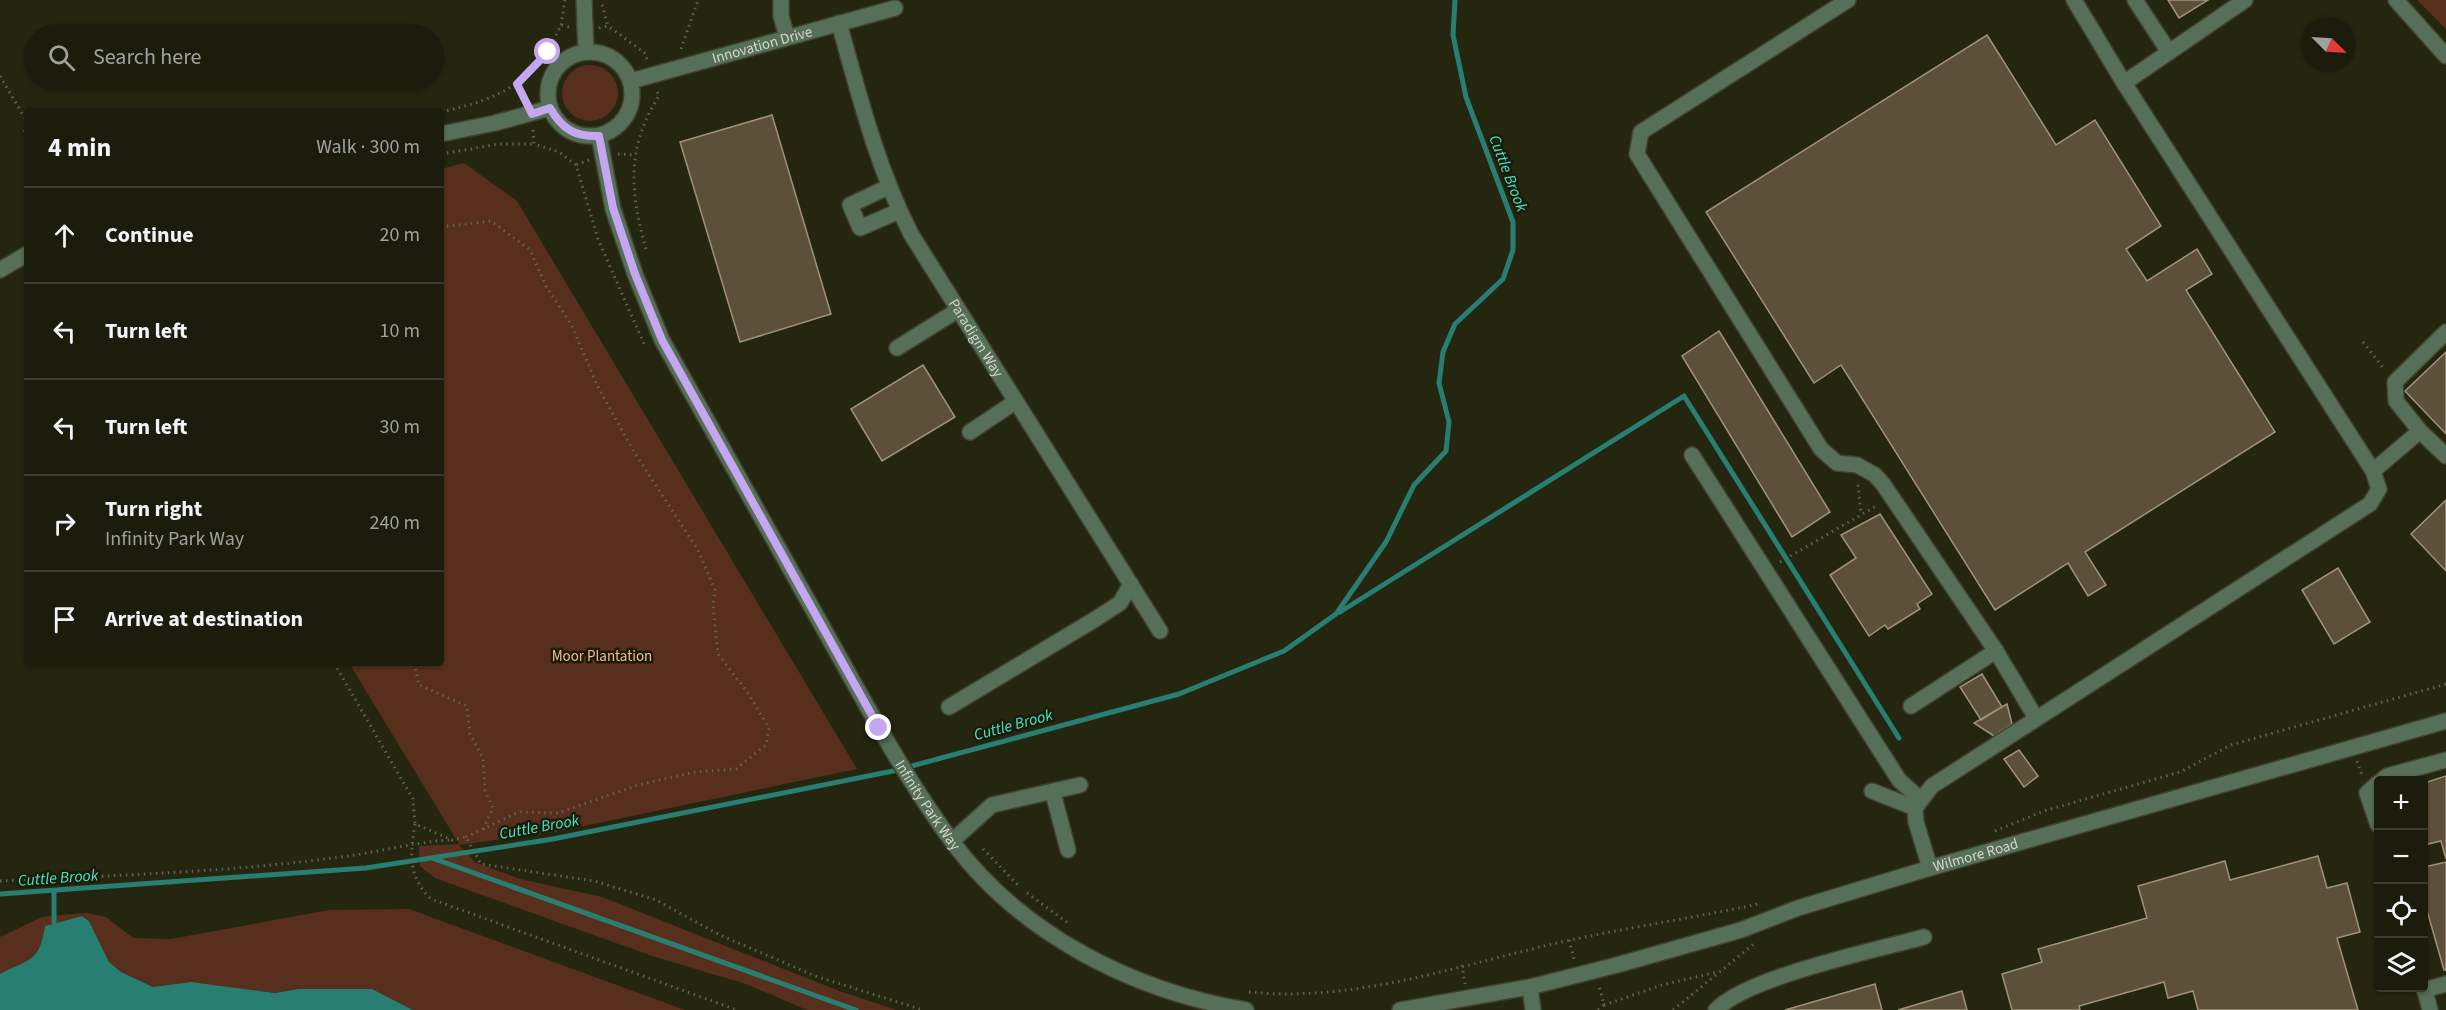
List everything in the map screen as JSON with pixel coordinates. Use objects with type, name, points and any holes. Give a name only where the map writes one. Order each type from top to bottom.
[{"type":"street","points":[[584,0],[586,52]]},
{"type":"street","points":[[781,0],[781,16],[787,37]]},
{"type":"street","points":[[1848,0],[1641,132],[1637,154],[1821,449],[1837,463],[1857,465],[1875,475],[1996,651],[2036,718]]},
{"type":"street","points":[[1930,868],[1916,822],[1917,803],[1932,786],[2370,504],[2379,489],[2373,471],[2124,83],[2074,0]]},
{"type":"street","points":[[2135,0],[2169,52]]},
{"type":"street","points":[[2124,83],[2245,0]]},
{"type":"street","points":[[2396,0],[2446,56]]},
{"type":"street","name":"Innovation Drive","points":[[631,81],[895,8]]},
{"type":"street","name":"Paradigm Way","points":[[839,23],[888,187],[899,211],[1015,402],[1160,631]]},
{"type":"street","points":[[586,52],[600,52],[614,58],[624,68],[631,81],[633,95],[627,115],[613,131],[599,136],[584,137],[569,132],[557,122],[550,108],[548,93],[551,78],[559,65],[571,56],[586,52]]},
{"type":"street","points":[[444,133],[550,108]]},
{"type":"street","name":"Infinity Park Way","points":[[599,136],[613,208],[635,274],[662,340],[879,728],[917,791],[952,841],[1011,903],[1065,943],[1113,970],[1162,991],[1193,1000],[1246,1010]]},
{"type":"street","points":[[888,187],[850,205],[860,228],[899,211]]},
{"type":"street","points":[[0,270],[24,256]]},
{"type":"street","points":[[897,348],[958,310]]},
{"type":"street","points":[[2446,332],[2394,382],[2396,401],[2420,431],[2446,456]]},
{"type":"street","points":[[970,432],[1015,402]]},
{"type":"street","points":[[2373,471],[2420,431]]},
{"type":"street","points":[[1692,455],[1899,780],[1917,803]]},
{"type":"street","points":[[949,707],[1120,603],[1131,584]]},
{"type":"street","points":[[1911,706],[1996,651]]},
{"type":"street","name":"Wilmore Road","points":[[1530,987],[1741,930],[1798,908],[1930,868],[2446,721]]},
{"type":"street","points":[[2387,776],[2446,760]]},
{"type":"street","points":[[952,841],[992,805],[1053,793],[1080,785]]},
{"type":"street","points":[[1872,791],[1917,803]]},
{"type":"street","points":[[1053,793],[1068,850]]},
{"type":"street","points":[[1716,1010],[1726,999],[1774,979],[1924,937]]},
{"type":"street","points":[[2428,988],[2446,984]]},
{"type":"street","points":[[1401,1010],[1530,987],[1533,1010]]},
{"type":"street","points":[[2425,992],[2430,1010]]},
{"type":"path","points":[[444,111],[489,98],[517,84],[548,52],[561,25],[565,0]]},
{"type":"path","points":[[601,0],[608,26],[646,54],[649,75],[659,96],[641,128],[635,155],[633,199],[649,258]]},
{"type":"path","points":[[675,68],[698,0]]},
{"type":"path","points":[[561,25],[584,30],[608,26]]},
{"type":"path","points":[[0,76],[24,118]]},
{"type":"path","points":[[517,84],[532,114],[534,144]]},
{"type":"path","points":[[444,153],[499,144],[534,144],[559,152],[576,165]]},
{"type":"path","points":[[0,881],[169,872],[356,855],[412,843],[452,840],[483,830],[519,812],[558,813],[638,785],[695,772],[736,769],[766,745],[769,728],[748,693],[718,654],[712,606],[715,590],[698,550],[634,452],[597,385],[572,326],[546,286],[530,250],[491,221],[444,227]]},
{"type":"path","points":[[2363,342],[2394,382]]},
{"type":"path","points":[[1857,465],[1861,514]]},
{"type":"path","points":[[1775,565],[1891,497]]},
{"type":"path","points":[[336,666],[413,799],[414,872],[418,887],[431,899],[737,1010]]},
{"type":"path","points":[[415,666],[419,685],[467,706],[470,734],[483,758],[485,791],[493,808],[483,830]]},
{"type":"path","points":[[1989,833],[2044,811],[2180,772],[2231,746],[2446,684]]},
{"type":"path","points":[[2354,748],[2373,788]]},
{"type":"path","points":[[415,824],[452,840]]},
{"type":"path","points":[[964,831],[1022,890],[1077,929]]},
{"type":"path","points":[[466,837],[481,864],[594,881],[656,900],[720,935],[816,976],[923,1010]]},
{"type":"path","points":[[1241,992],[1280,995],[1314,993],[1404,981],[1569,940],[1762,903]]},
{"type":"path","points":[[1673,1010],[1763,936]]},
{"type":"path","points":[[1604,1005],[1662,985],[1720,972]]},
{"type":"green space","points":[[2417,0],[2446,0],[2446,29]]},
{"type":"green space","points":[[585,65],[595,65],[610,73],[616,82],[618,93],[616,104],[610,113],[595,121],[585,121],[574,116],[567,109],[562,98],[562,88],[567,77],[574,70]]},
{"type":"green space","name":"Moor Plantation","points":[[464,163],[517,201],[857,769],[555,832],[459,845],[475,862],[520,879],[602,897],[842,992],[897,1010],[807,1010],[746,984],[652,956],[435,878],[420,866],[419,846],[459,844],[351,666],[444,666],[444,168]]},
{"type":"green space","points":[[409,909],[685,1010],[413,1010],[372,989],[298,989],[275,993],[191,982],[153,987],[121,972],[109,962],[89,921],[82,916],[45,926],[40,947],[32,958],[0,974],[0,937],[42,917],[87,913],[106,917],[133,938],[171,939],[329,910]]},
{"type":"water","points":[[82,916],[89,921],[109,962],[121,972],[153,987],[191,982],[275,993],[298,989],[372,989],[413,1010],[0,1010],[0,974],[32,958],[40,947],[45,926]]},
{"type":"building","points":[[2168,0],[2208,0],[2179,18]]},
{"type":"building","points":[[1987,35],[2056,145],[2095,120],[2161,226],[2126,249],[2147,281],[2197,249],[2212,274],[2186,290],[2275,432],[2085,552],[2106,585],[2088,596],[2068,563],[1995,610],[1841,365],[1814,383],[1706,212]]},
{"type":"building","points":[[772,115],[831,314],[740,342],[680,142]]},
{"type":"building","points":[[1719,331],[1830,512],[1792,537],[1682,356]]},
{"type":"building","points":[[2446,352],[2446,434],[2405,391]]},
{"type":"building","points":[[923,365],[955,417],[882,461],[851,409]]},
{"type":"building","points":[[2446,500],[2446,571],[2411,534]]},
{"type":"building","points":[[1880,514],[1932,594],[1917,604],[1920,609],[1888,629],[1885,625],[1869,636],[1830,575],[1856,558],[1841,535]]},
{"type":"building","points":[[2338,568],[2370,622],[2334,644],[2302,590]]},
{"type":"building","points":[[1982,674],[2002,707],[1981,720],[1960,687]]},
{"type":"building","points":[[2007,704],[2012,724],[1994,736],[1974,723]]},
{"type":"building","points":[[2019,750],[2038,776],[2024,787],[2004,759]]},
{"type":"building","points":[[2446,776],[2446,859],[2441,841],[2428,844],[2428,782]]},
{"type":"building","points":[[2318,856],[2327,888],[2347,883],[2360,932],[2337,938],[2358,1010],[2198,1010],[2193,991],[2168,998],[2164,982],[2079,1006],[2080,1010],[2012,1010],[2002,974],[2042,962],[2038,949],[2147,918],[2138,886],[2225,861],[2230,880]]},
{"type":"building","points":[[2446,862],[2446,970],[2444,970],[2428,914],[2428,866]]},
{"type":"building","points":[[1875,984],[1882,1010],[1785,1010]]},
{"type":"building","points":[[1962,991],[1967,1010],[1898,1010]]},
{"type":"waterway","name":"Cuttle Brook","points":[[0,894],[366,868],[553,839],[893,771],[1179,694],[1284,651],[1336,614],[1386,542],[1414,485],[1446,451],[1449,422],[1439,383],[1443,352],[1455,324],[1503,279],[1513,250],[1513,222],[1466,97],[1453,35],[1455,0]]},
{"type":"waterway","points":[[1340,612],[1684,396],[1899,738]]},
{"type":"waterway","points":[[432,858],[856,1010]]},
{"type":"waterway","points":[[54,890],[54,922]]},
{"type":"route","points":[[548,52],[534,70],[517,84],[532,114],[550,108],[557,122],[569,132],[584,137],[599,136],[613,208],[635,274],[662,340],[879,728]]}]
